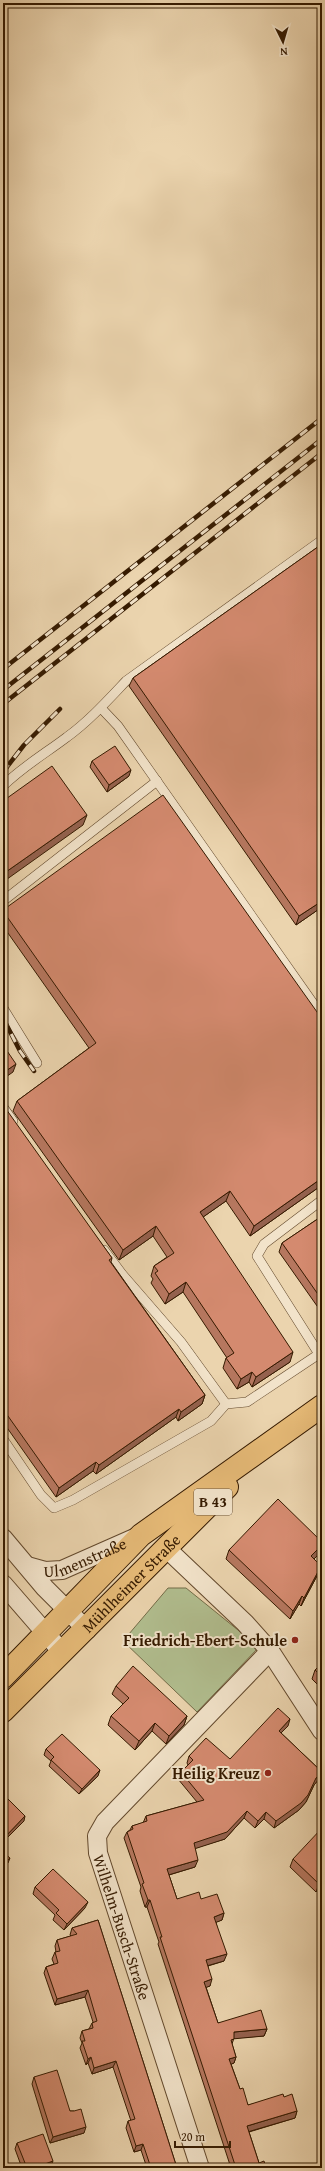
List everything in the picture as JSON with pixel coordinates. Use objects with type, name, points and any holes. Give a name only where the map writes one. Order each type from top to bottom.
[{"type":"main road","name":"Mühlheimer Straße","points":[[3,1677],[141,1535],[258,1454],[322,1406]]},
{"type":"main road","name":"Mühlheimer Straße","points":[[3,1711],[86,1630],[258,1454]]},
{"type":"street","name":"Ulmenstraße","points":[[28,1566],[45,1571],[62,1570],[141,1535]]},
{"type":"street","name":"Ulmenstraße","points":[[3,1538],[86,1630]]},
{"type":"street","points":[[166,1548],[244,1623],[270,1651],[322,1731]]},
{"type":"street","points":[[3,1584],[62,1652]]},
{"type":"street","name":"Wilhelm-Busch-Straße","points":[[200,2168],[98,1853],[97,1836],[104,1822],[270,1651]]},
{"type":"lane","points":[[3,786],[12,777],[69,736],[101,708],[126,681],[322,540]]},
{"type":"lane","points":[[101,708],[118,726],[322,1016]]},
{"type":"lane","points":[[3,900],[157,781]]},
{"type":"lane","points":[[3,1008],[37,1063]]},
{"type":"lane","points":[[3,1107],[17,1126]]},
{"type":"lane","points":[[3,1440],[54,1508],[73,1500],[211,1421],[226,1404],[247,1402],[319,1354],[257,1256],[264,1244],[322,1200]]},
{"type":"lane","points":[[99,1242],[122,1274],[181,1342],[226,1404]]},
{"type":"green space","points":[[168,1588],[186,1588],[259,1647],[197,1712],[123,1641]]},
{"type":"building","points":[[322,544],[322,901],[299,916],[133,678]]},
{"type":"building","points":[[115,746],[131,770],[109,785],[92,761]]},
{"type":"building","points":[[52,766],[87,815],[3,874],[3,801]]},
{"type":"building","points":[[163,795],[322,1019],[322,1178],[254,1226],[230,1191],[200,1212],[293,1352],[256,1377],[252,1372],[241,1379],[226,1358],[234,1353],[186,1282],[169,1294],[155,1273],[158,1271],[154,1266],[174,1253],[156,1226],[123,1250],[17,1101],[96,1043],[3,910]]},
{"type":"building","points":[[3,1045],[16,1064],[3,1073]]},
{"type":"building","points":[[3,1109],[4,1111],[6,1109],[112,1258],[109,1260],[205,1395],[181,1412],[179,1409],[99,1465],[96,1462],[59,1488],[3,1409]]},
{"type":"building","points":[[322,1216],[322,1300],[282,1243]]},
{"type":"building","points":[[278,1499],[322,1542],[322,1545],[311,1556],[321,1566],[304,1598],[302,1596],[293,1611],[229,1550]]},
{"type":"building","points":[[322,1663],[322,1677],[315,1670]]},
{"type":"building","points":[[133,1666],[187,1716],[169,1736],[155,1723],[139,1741],[111,1716],[129,1698],[116,1686]]},
{"type":"building","points":[[278,1708],[290,1719],[279,1731],[322,1772],[316,1778],[308,1795],[301,1803],[276,1821],[266,1812],[258,1821],[247,1811],[227,1832],[194,1843],[198,1860],[167,1869],[177,1899],[199,1892],[201,1899],[217,1894],[224,1913],[214,1917],[227,1954],[206,1960],[212,1979],[204,1982],[218,2023],[261,2010],[267,2029],[234,2032],[234,2039],[231,2040],[236,2057],[229,2059],[240,2089],[243,2088],[248,2105],[283,2094],[284,2097],[292,2094],[297,2111],[247,2126],[259,2163],[264,2161],[266,2168],[236,2168],[160,1937],[162,1937],[150,1900],[148,1900],[142,1884],[144,1883],[127,1832],[133,1829],[132,1826],[147,1821],[146,1816],[204,1800],[181,1772],[193,1760],[189,1756],[206,1738],[230,1759]]},
{"type":"building","points":[[62,1734],[100,1770],[82,1789],[51,1760],[54,1757],[46,1749]]},
{"type":"building","points":[[3,1794],[25,1816],[3,1839]]},
{"type":"building","points":[[322,1828],[322,1881],[319,1884],[293,1859]]},
{"type":"building","points":[[3,1852],[10,1858],[3,1865]]},
{"type":"building","points":[[53,1869],[88,1902],[67,1924],[56,1913],[59,1910],[35,1887]]},
{"type":"building","points":[[98,1920],[177,2168],[151,2168],[143,2144],[136,2146],[128,2121],[135,2119],[116,2061],[94,2068],[91,2057],[88,2059],[82,2041],[85,2041],[82,2031],[93,2028],[92,2023],[97,2021],[88,1990],[57,1999],[46,1967],[58,1963],[55,1952],[60,1951],[57,1940],[77,1934],[72,1928]]},
{"type":"building","points":[[57,2070],[70,2111],[81,2109],[86,2127],[53,2137],[34,2077]]},
{"type":"building","points":[[43,2134],[53,2161],[34,2168],[27,2168],[17,2143]]},
{"type":"railway","points":[[3,669],[322,418]]},
{"type":"railway","points":[[3,690],[322,439]]},
{"type":"railway","points":[[3,704],[322,453]]},
{"type":"railway","points":[[3,772],[24,745],[60,709]]},
{"type":"railway","points":[[3,1018],[20,1051],[34,1071]]},
{"type":"place","name":"Friedrich-Ebert-Schule","points":[[295,1640]]},
{"type":"place","name":"Heilig Kreuz","points":[[268,1773]]}]
